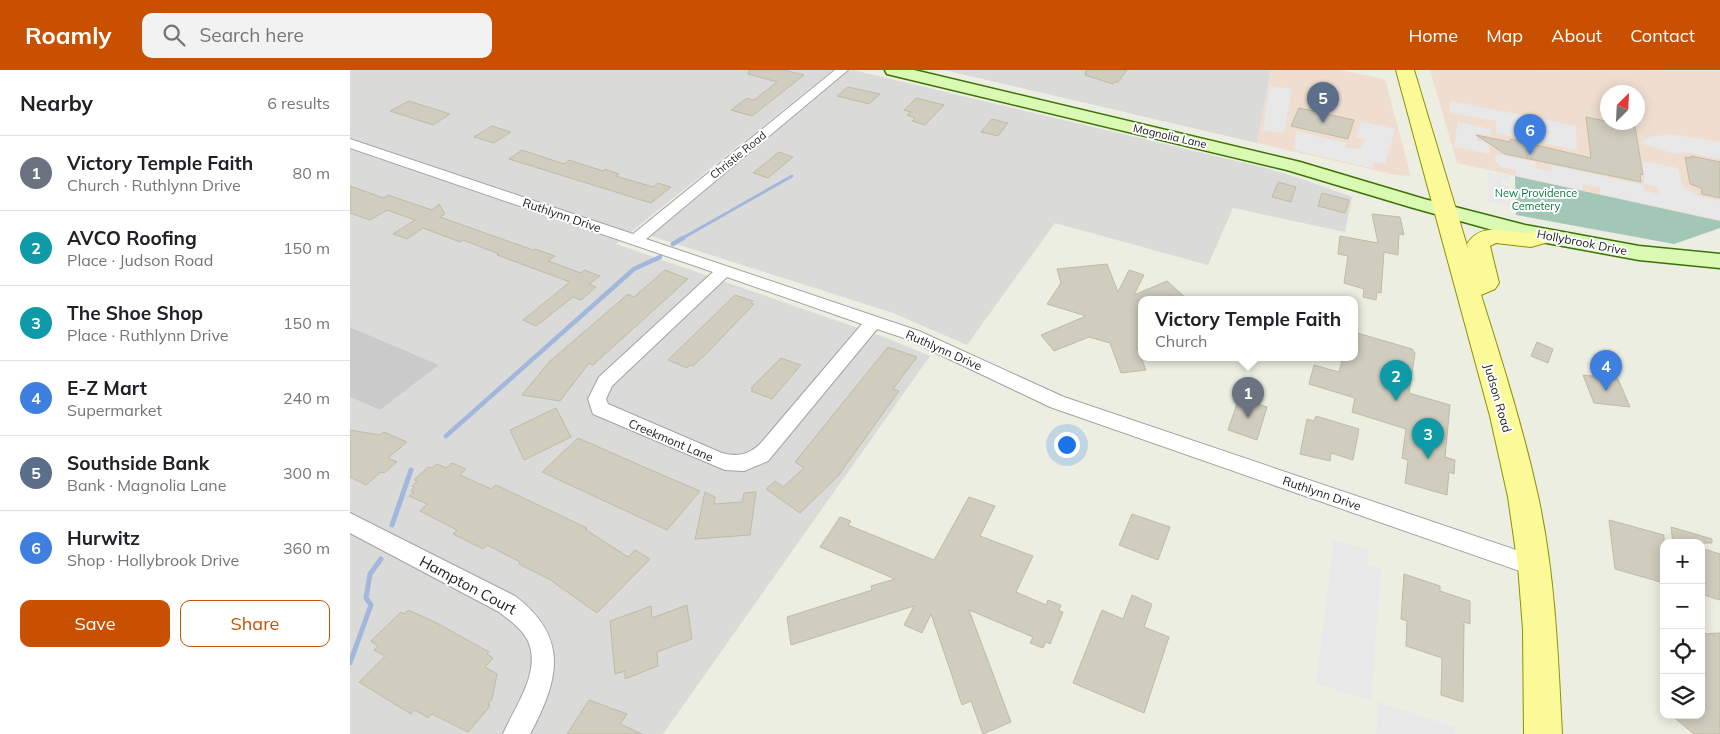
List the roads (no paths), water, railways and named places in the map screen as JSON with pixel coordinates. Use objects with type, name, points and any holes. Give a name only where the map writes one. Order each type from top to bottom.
[{"type":"main road","name":"Magnolia Lane","points":[[893,70],[1272,161],[1446,211]]},
{"type":"main road","name":"Judson Road","points":[[1406,70],[1511,446],[1525,506],[1534,566],[1540,629],[1543,734]]},
{"type":"main road","name":"Hollybrook Drive","points":[[1446,211],[1544,236],[1639,253],[1720,261]]},
{"type":"main road","points":[[1468,291],[1487,284],[1478,250],[1478,244],[1485,238],[1495,235],[1530,240],[1544,236]]},
{"type":"street","name":"Christie Road","points":[[635,240],[842,70]]},
{"type":"street","name":"Ruthlynn Drive","points":[[350,143],[874,321],[930,342],[1057,402],[1534,566]]},
{"type":"street","name":"Creekmont Lane","points":[[725,270],[605,382],[597,399],[600,409],[718,460],[735,464],[750,462],[767,450],[874,321]]},
{"type":"street","name":"Hampton Court","points":[[350,522],[507,604],[530,621],[541,643],[543,667],[536,692],[516,734]]},
{"type":"waterway","points":[[681,239],[792,176]]},
{"type":"waterway","points":[[673,244],[683,238]]},
{"type":"waterway","points":[[446,436],[634,269],[660,257]]},
{"type":"waterway","points":[[392,525],[411,470]]},
{"type":"waterway","points":[[350,663],[371,605],[366,598],[370,574],[381,559]]},
{"type":"place","name":"Southside Bank","points":[[1323,123]]},
{"type":"place","name":"Hurwitz","points":[[1530,155]]},
{"type":"place","name":"E-Z Mart","points":[[1606,391]]},
{"type":"place","name":"AVCO Roofing","points":[[1396,401]]},
{"type":"place","name":"Victory Temple Faith","points":[[1248,418]]},
{"type":"place","name":"The Shoe Shop","points":[[1428,459]]},
{"type":"park label","name":"New Providence Cemetery","points":[[1536,199]]}]
